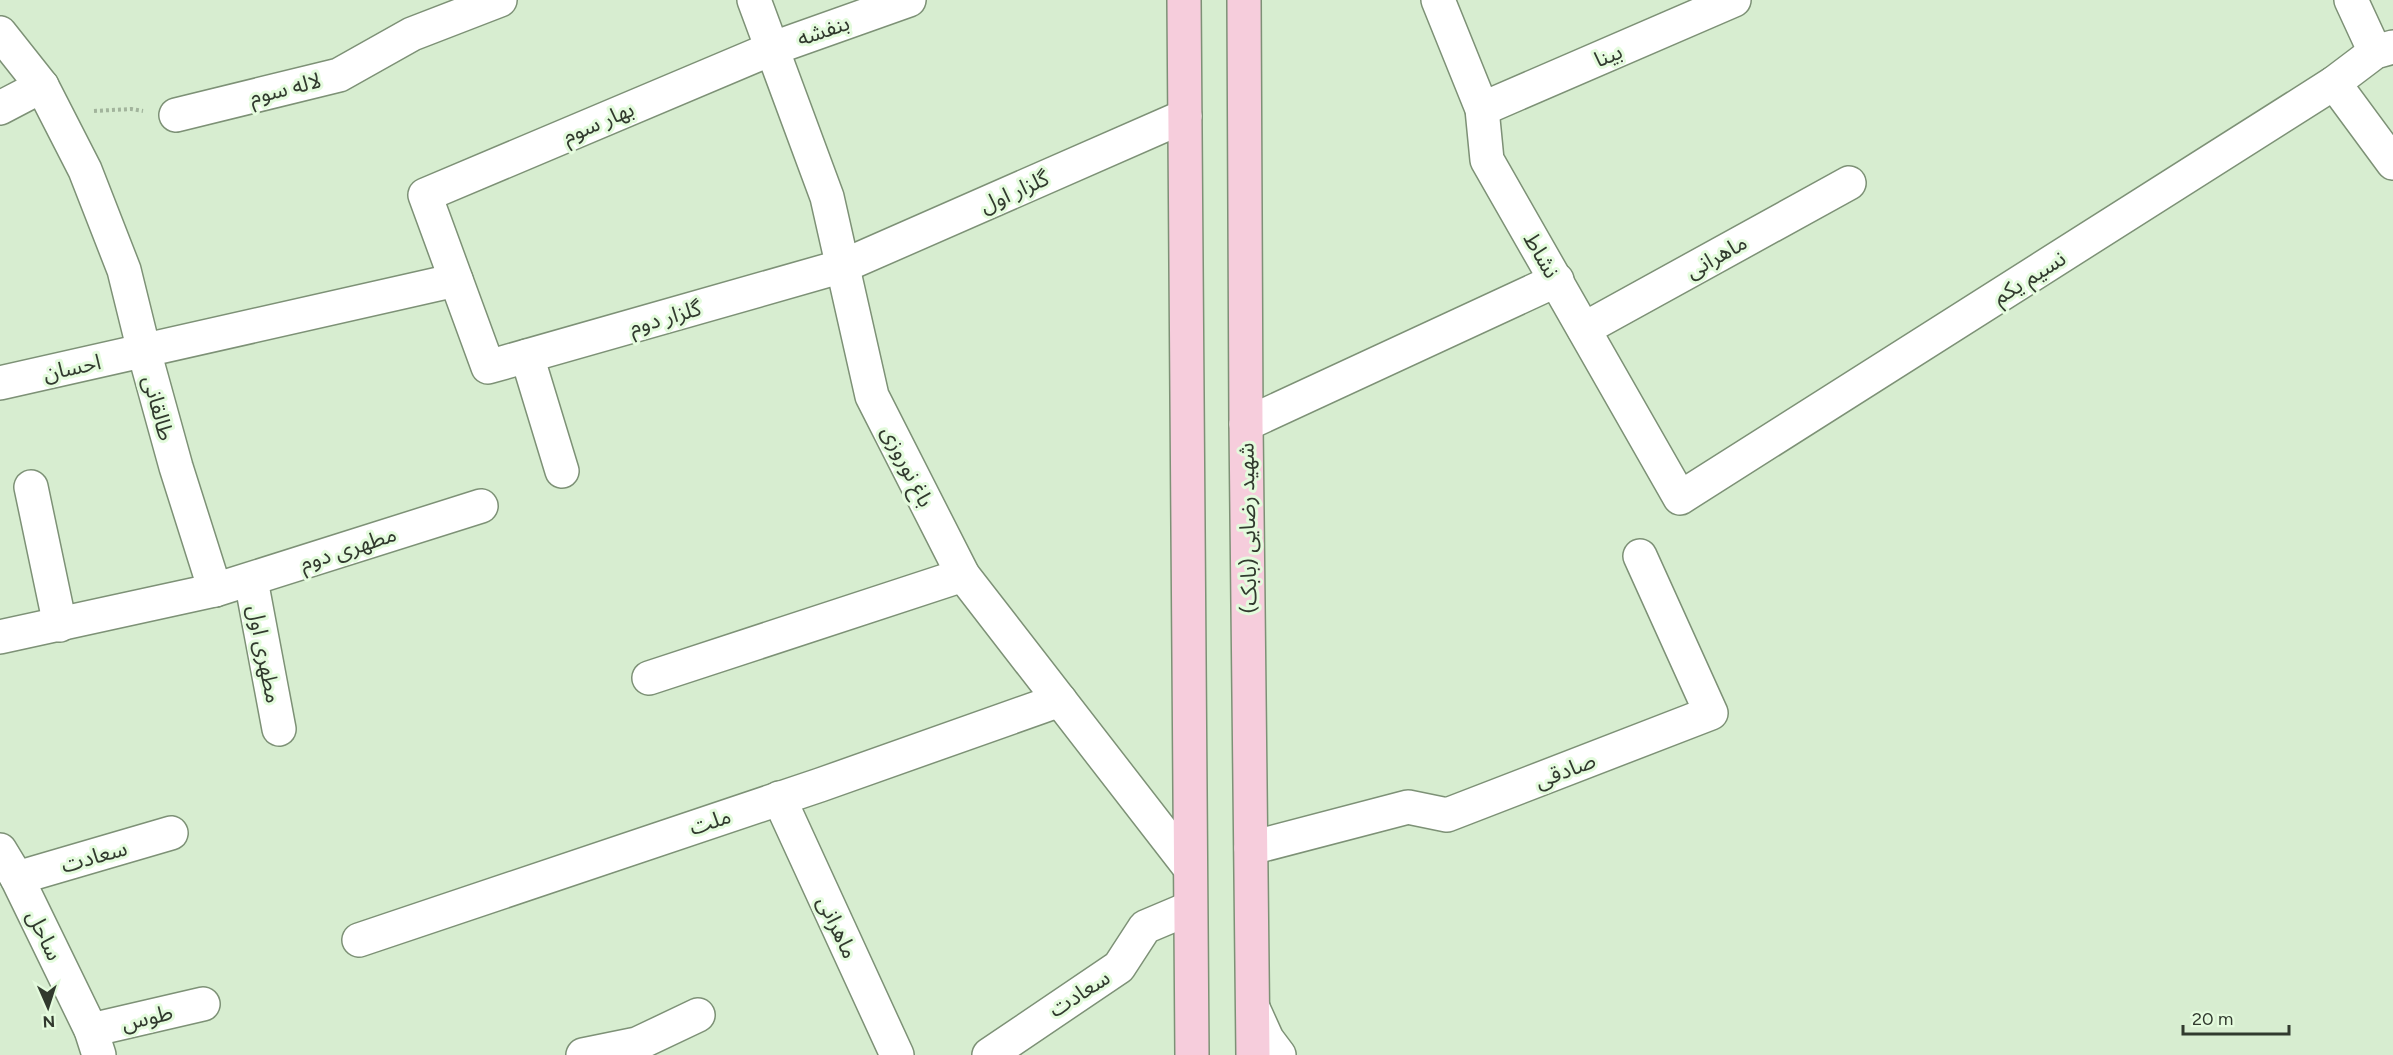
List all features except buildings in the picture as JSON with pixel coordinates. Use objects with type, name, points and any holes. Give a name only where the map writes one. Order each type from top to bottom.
[{"type":"main road","points":[[1184,0],[1192,1055]]},
{"type":"main road","name":"شهید رضایی (بابک)","points":[[1244,0],[1253,1055]]},
{"type":"street","name":"لاله سوم","points":[[176,115],[339,75],[412,34],[500,0]]},
{"type":"street","name":"باغ نوروزی","points":[[754,0],[827,197],[872,396],[963,575],[1190,868]]},
{"type":"street","name":"بنفشه","points":[[771,48],[909,0]]},
{"type":"street","name":"نشاط","points":[[1438,0],[1482,109],[1487,160],[1680,498]]},
{"type":"street","name":"بینا","points":[[1482,109],[1734,0]]},
{"type":"street","points":[[2351,0],[2384,50]]},
{"type":"street","name":"طالقانی","points":[[0,33],[49,100],[85,170],[124,270],[176,467],[215,590]]},
{"type":"street","name":"بهار سوم","points":[[456,280],[425,195],[771,48]]},
{"type":"street","name":"نسیم یکم","points":[[1680,498],[2384,50]]},
{"type":"street","points":[[2334,83],[2393,163]]},
{"type":"street","points":[[0,108],[49,100]]},
{"type":"street","name":"گلزار اول","points":[[843,266],[1185,116]]},
{"type":"street","name":"ماهرانی","points":[[1584,329],[1849,183]]},
{"type":"street","name":"گلزار دوم","points":[[456,280],[488,367],[843,266]]},
{"type":"street","name":"احسان","points":[[0,382],[456,280]]},
{"type":"street","points":[[1246,424],[1557,280]]},
{"type":"street","points":[[527,356],[562,471]]},
{"type":"street","points":[[31,487],[60,625]]},
{"type":"street","name":"مطهری دوم","points":[[215,590],[481,506]]},
{"type":"street","name":"صادقی","points":[[1251,848],[1408,807],[1447,815],[1711,713],[1640,556]]},
{"type":"street","points":[[649,678],[963,575]]},
{"type":"street","name":"مطهری اول","points":[[251,580],[279,729]]},
{"type":"street","points":[[0,637],[215,590]]},
{"type":"street","name":"ملت","points":[[358,940],[779,798],[1060,700]]},
{"type":"street","name":"ماهرانی","points":[[779,798],[897,1055]]},
{"type":"street","name":"سعادت","points":[[17,878],[171,833]]},
{"type":"street","name":"ساحل","points":[[0,850],[17,878],[95,1042]]},
{"type":"street","name":"سعادت","points":[[989,1055],[1119,967],[1145,927],[1191,908]]},
{"type":"street","name":"طوس","points":[[95,1042],[203,1004]]},
{"type":"street","points":[[1253,1008],[1267,1039],[1280,1055]]},
{"type":"street","points":[[583,1055],[637,1044],[698,1015]]},
{"type":"path","points":[[49,100],[176,115]]}]
